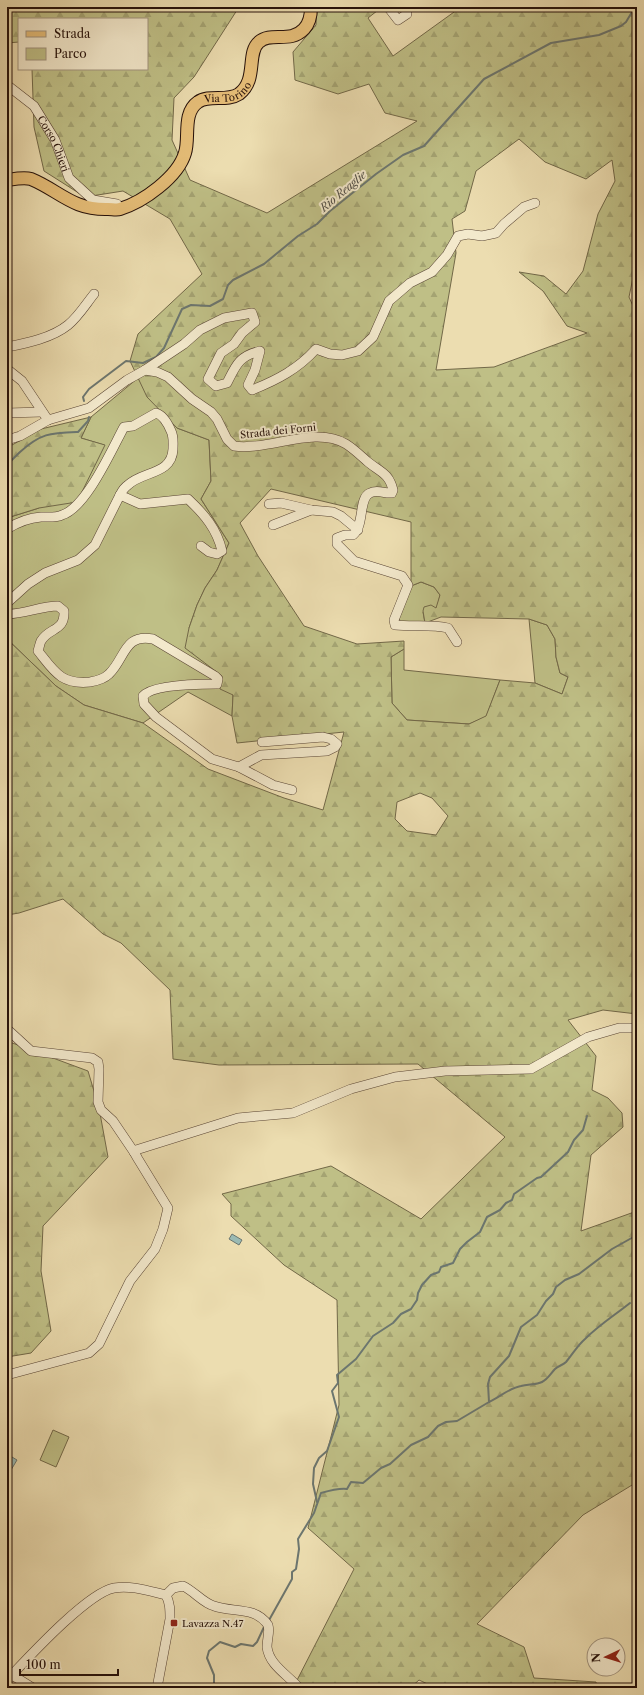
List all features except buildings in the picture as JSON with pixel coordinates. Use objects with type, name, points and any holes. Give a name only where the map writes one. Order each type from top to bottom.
[{"type":"main road","name":"Via Torino","points":[[120,209],[136,202],[150,193],[168,179],[180,164],[185,153],[188,122],[193,108],[203,100],[227,98],[238,94],[245,87],[250,78],[254,51],[258,42],[266,38],[298,35],[308,24],[311,7]]},
{"type":"main road","points":[[7,180],[19,178],[30,179],[72,202],[94,210],[120,209]]},
{"type":"street","points":[[388,7],[398,20],[407,14]]},
{"type":"street","name":"Corso Chieri","points":[[7,85],[34,106],[55,140],[69,178],[94,200],[117,204],[120,209]]},
{"type":"street","points":[[7,440],[20,436],[48,420],[89,408],[127,380],[184,344],[200,330],[224,318],[252,313],[255,322],[242,333],[234,344],[221,353],[208,379],[216,386],[227,383],[237,363],[249,354],[260,351],[255,370],[248,385],[252,390],[289,373],[307,359],[316,349],[330,354],[342,355],[358,351],[373,337],[389,301],[410,283],[432,272],[447,255],[458,236],[468,234],[482,236],[496,233],[524,207],[535,203]]},
{"type":"street","points":[[7,347],[56,332],[68,325],[94,294]]},
{"type":"street","points":[[7,369],[22,381],[48,420]]},
{"type":"street","name":"Strada dei Forni","points":[[145,370],[157,372],[168,377],[192,399],[211,412],[217,418],[227,439],[234,446],[258,446],[284,440],[328,437],[346,444],[371,464],[387,474],[393,490],[392,493],[388,494],[380,491],[370,493],[365,497],[358,530]]},
{"type":"street","points":[[7,413],[42,412]]},
{"type":"street","points":[[7,529],[20,521],[38,517],[61,516],[70,512],[90,490],[124,427],[133,426],[156,412],[161,414],[173,438],[173,456],[169,462],[162,469],[128,484],[120,495],[95,545],[78,560],[45,573],[28,584],[7,603]]},
{"type":"street","points":[[120,495],[140,504],[188,499],[206,517],[219,540],[222,551],[217,554],[209,552],[201,546]]},
{"type":"street","points":[[269,504],[281,503],[310,510],[334,512],[341,516],[358,530],[353,535],[345,534],[337,538],[337,544],[354,561],[402,576],[408,585],[394,620],[395,625],[413,627],[438,625],[448,628],[457,642]]},
{"type":"street","points":[[273,525],[310,510]]},
{"type":"street","points":[[7,612],[8,614],[20,614],[39,608],[54,606],[58,606],[64,611],[64,617],[60,626],[41,640],[38,651],[51,667],[65,679],[78,683],[98,681],[109,674],[127,646],[145,637],[153,639],[215,676],[218,679],[217,684],[181,685],[146,692],[143,696],[144,704],[156,717],[212,759],[231,766],[239,767],[273,785],[292,790]]},
{"type":"street","points":[[239,767],[261,756],[327,751],[336,747],[337,744],[331,739],[323,737],[262,742]]},
{"type":"street","points":[[134,1152],[141,1148],[238,1118],[293,1113],[351,1089],[395,1077],[445,1071],[531,1069],[588,1037],[619,1028],[637,1028]]},
{"type":"street","points":[[7,1029],[32,1051],[92,1058],[98,1062],[98,1102],[101,1110],[113,1121],[168,1208],[163,1229],[155,1250],[130,1281],[99,1344],[89,1353],[7,1375]]},
{"type":"street","points":[[166,1595],[173,1588],[183,1586],[213,1606],[241,1610],[256,1615],[267,1623],[267,1642],[270,1657],[277,1667],[299,1688]]},
{"type":"street","points":[[33,1688],[10,1677],[70,1616],[101,1593],[113,1588],[125,1588],[141,1589],[166,1595]]},
{"type":"street","points":[[157,1688],[170,1619],[171,1608],[166,1595]]},
{"type":"green space","points":[[7,7],[239,7],[194,77],[174,98],[172,140],[190,180],[267,213],[417,121],[385,113],[369,84],[338,94],[295,80],[293,52],[316,25],[317,7],[382,7],[368,18],[393,56],[461,7],[637,7],[637,258],[629,297],[637,315],[637,1014],[603,1010],[568,1020],[596,1056],[592,1090],[608,1098],[622,1113],[623,1127],[591,1155],[581,1231],[637,1211],[637,1482],[583,1515],[477,1624],[524,1647],[534,1678],[596,1682],[597,1688],[436,1688],[419,1680],[410,1688],[293,1688],[354,1569],[308,1528],[339,1405],[337,1300],[284,1265],[231,1216],[231,1204],[222,1194],[331,1166],[421,1219],[505,1137],[418,1064],[219,1065],[173,1059],[170,990],[121,943],[103,934],[63,899],[19,913],[7,915],[7,639],[56,686],[84,705],[143,723],[208,769],[284,798],[323,810],[344,732],[237,743],[232,716],[233,695],[220,689],[222,676],[185,648],[189,628],[197,605],[205,588],[217,570],[229,543],[201,499],[211,481],[209,440],[177,428],[147,397],[130,361],[138,334],[202,274],[170,219],[123,191],[85,197],[44,171],[34,127],[32,70],[148,70],[148,18],[18,18],[18,42],[7,43]],"holes":[[[519,139],[545,162],[586,179],[612,160],[615,181],[598,214],[583,271],[566,294],[544,276],[519,272],[543,291],[567,326],[587,333],[494,367],[436,370],[456,253],[452,219],[465,211],[476,171]],[[271,489],[411,522],[411,586],[421,582],[434,587],[440,595],[436,608],[431,605],[424,607],[423,611],[425,623],[441,617],[529,619],[547,625],[555,639],[556,657],[560,673],[568,677],[562,694],[535,683],[500,680],[486,716],[469,724],[407,720],[392,703],[391,657],[404,649],[404,641],[357,644],[304,626],[258,556],[240,523]],[[420,793],[432,798],[448,816],[436,835],[407,831],[395,819],[397,802]]]},
{"type":"green space","points":[[138,378],[177,428],[209,440],[211,481],[201,499],[229,543],[217,570],[205,588],[197,605],[189,628],[222,676],[233,695],[232,716],[188,692],[143,723],[84,705],[56,686],[7,639],[7,518],[39,508],[104,445],[81,438],[91,417]]},
{"type":"green space","points":[[91,417],[81,438],[105,445],[77,502],[39,508],[7,518],[7,446],[12,445],[41,429]]},
{"type":"green space","points":[[421,582],[434,587],[440,595],[437,608],[423,612],[425,623],[401,624],[398,616],[411,586]]},
{"type":"green space","points":[[529,619],[547,625],[555,639],[556,657],[560,673],[568,677],[562,694],[535,683]]},
{"type":"green space","points":[[404,649],[404,670],[500,680],[486,717],[469,724],[407,720],[392,703],[391,657]]},
{"type":"green space","points":[[7,1041],[88,1071],[99,1108],[108,1157],[43,1226],[41,1271],[51,1331],[31,1353],[7,1357]]},
{"type":"green space","points":[[53,1430],[69,1437],[56,1467],[40,1460]]},
{"type":"water","points":[[232,1234],[242,1240],[239,1245],[229,1239]]},
{"type":"water","points":[[12,1457],[17,1460],[11,1470],[7,1468]]},
{"type":"waterway","name":"Rio Reaglie","points":[[84,401],[83,397],[89,389],[126,361],[143,363],[156,357],[164,348],[182,309],[191,305],[210,306],[223,299],[228,285],[233,280],[264,264],[298,236],[317,224],[330,211],[376,174],[403,155],[424,146],[484,79],[551,43],[599,35],[621,26],[626,22],[635,7]]},
{"type":"waterway","name":"Rio Reaglie","points":[[7,466],[20,452],[34,441],[46,435],[78,432],[88,421],[89,417]]},
{"type":"waterway","points":[[317,1502],[313,1484],[314,1468],[319,1458],[327,1451],[339,1417],[332,1391],[338,1383],[337,1375],[356,1359],[373,1336],[393,1323],[401,1314],[411,1309],[417,1300],[418,1293],[422,1285],[431,1275],[439,1272],[441,1267],[453,1263],[460,1249],[480,1232],[487,1217],[500,1210],[506,1203],[512,1200],[514,1194],[537,1178],[541,1177],[568,1152],[574,1140],[583,1130],[587,1116]]},
{"type":"waterway","points":[[268,1622],[292,1579],[292,1572],[296,1569],[299,1549],[298,1539],[314,1513],[321,1493],[338,1489],[347,1489],[351,1482],[363,1483],[381,1468],[390,1464],[411,1445],[428,1437],[438,1426],[446,1422],[457,1421],[489,1402],[488,1384],[490,1377],[509,1356],[521,1327],[537,1315],[546,1301],[553,1294],[556,1287],[565,1280],[579,1274],[612,1249],[637,1235]]},
{"type":"waterway","points":[[489,1402],[517,1387],[537,1384],[544,1381],[556,1368],[566,1362],[590,1334],[630,1303]]},
{"type":"waterway","points":[[214,1688],[214,1675],[207,1658],[209,1651],[220,1642],[235,1647],[241,1644],[253,1646],[257,1642],[264,1627]]},
{"type":"place","name":"Lavazza N.47","points":[[174,1623]]}]
